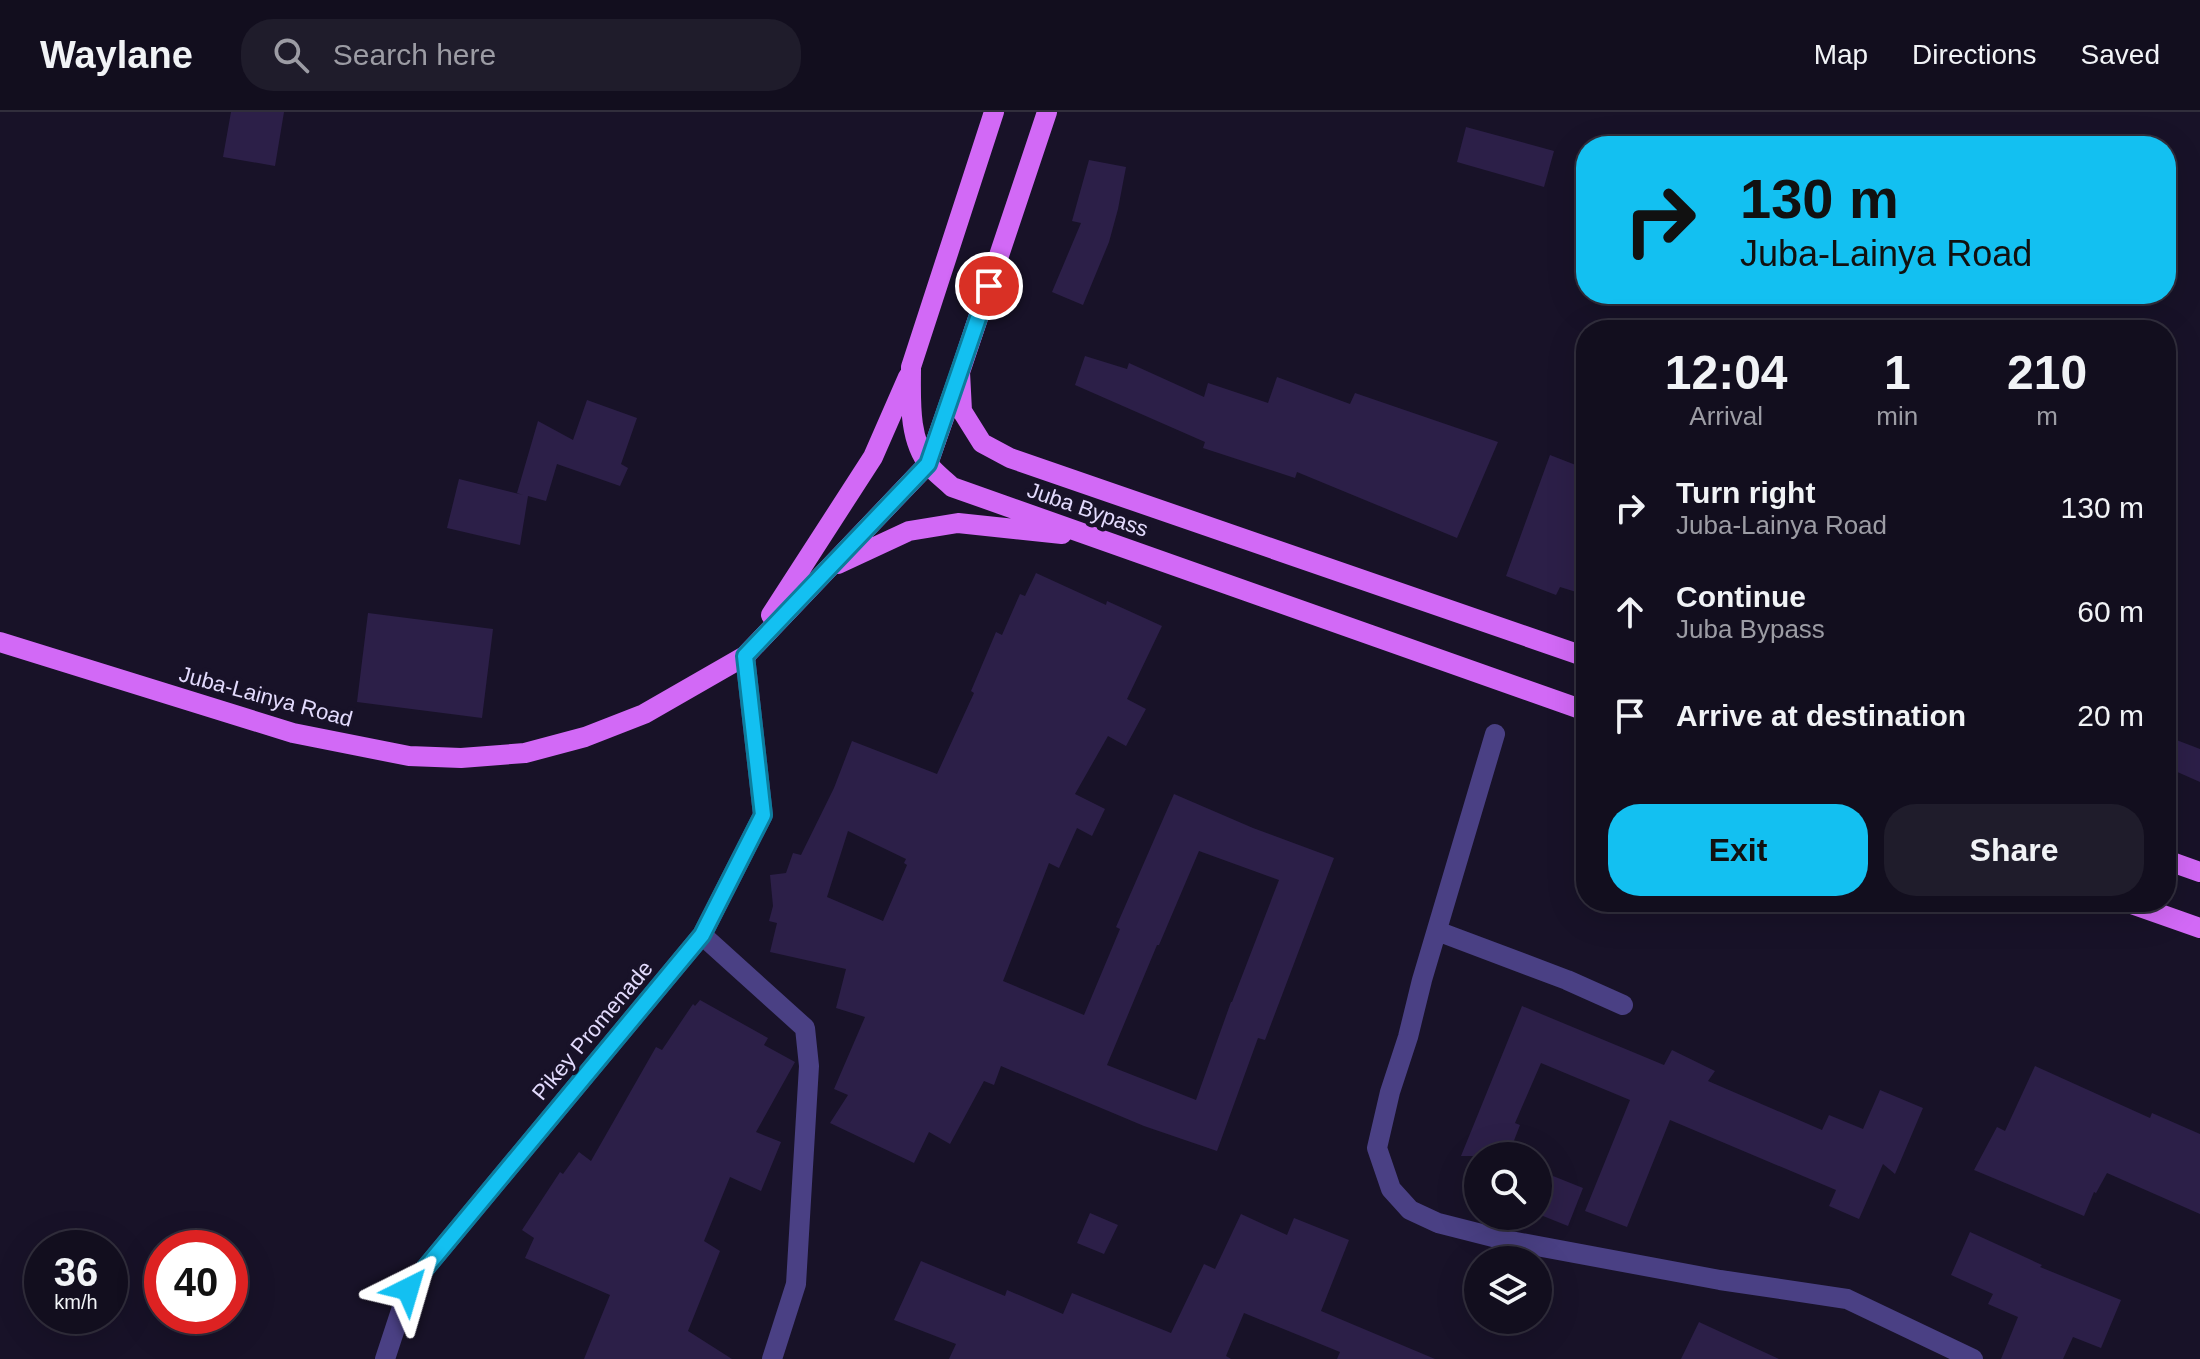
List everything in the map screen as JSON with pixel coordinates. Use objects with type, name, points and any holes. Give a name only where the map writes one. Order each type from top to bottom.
[{"type":"main road","name":"Juba Bypass","points":[[994,112],[911,367],[911,411],[916,438],[928,464],[952,487],[1576,707]]},
{"type":"main road","name":"Juba Bypass","points":[[1047,112],[960,372],[962,411],[982,443],[1010,458],[1576,654]]},
{"type":"main road","name":"Juba-Lainya Road","points":[[745,656],[873,457],[911,367]]},
{"type":"main road","name":"Juba-Lainya Road","points":[[0,642],[293,733],[409,756],[461,758],[525,753],[585,737],[644,714],[745,656],[928,464],[960,372]]},
{"type":"main road","points":[[828,569],[909,531],[958,523],[1100,539]]},
{"type":"main road","points":[[2176,864],[2200,872]]},
{"type":"main road","points":[[2154,912],[2200,928]]},
{"type":"street","name":"Pikey Promenade","points":[[385,1359],[408,1289],[702,935],[763,815],[745,656]]},
{"type":"street","points":[[1495,734],[1390,1092],[1377,1148],[1391,1189],[1410,1210],[1438,1223],[1505,1240],[1720,1280],[1847,1299],[1973,1359]]},
{"type":"street","points":[[1437,931],[1567,980],[1623,1005]]},
{"type":"street","points":[[702,935],[805,1028],[809,1066],[796,1284],[772,1359]]},
{"type":"building","points":[[231,112],[284,112],[275,166],[223,157]]},
{"type":"building","points":[[1466,127],[1554,151],[1544,187],[1457,162]]},
{"type":"building","points":[[1089,160],[1126,167],[1109,242],[1083,305],[1052,292],[1081,223],[1072,221]]},
{"type":"building","points":[[1085,356],[1127,369],[1129,363],[1204,397],[1208,383],[1268,403],[1277,377],[1350,404],[1355,393],[1498,442],[1457,538],[1297,472],[1295,478],[1203,448],[1205,442],[1075,385]]},
{"type":"building","points":[[587,400],[637,418],[621,464],[628,468],[620,486],[557,464],[546,501],[528,496],[520,545],[447,528],[459,479],[523,495],[517,493],[538,421],[573,440]]},
{"type":"building","points":[[1550,455],[1576,465],[1576,592],[1560,587],[1556,595],[1506,576]]},
{"type":"building","points":[[1036,573],[1162,626],[1127,699],[1146,709],[1126,746],[1108,736],[1075,794],[1105,809],[1092,836],[1077,828],[1059,868],[1049,863],[1003,981],[1084,1015],[1120,929],[1116,927],[1174,794],[1334,858],[1265,1040],[1258,1038],[1217,1151],[1144,1126],[1001,1066],[994,1085],[984,1081],[950,1144],[929,1132],[914,1163],[830,1123],[848,1095],[834,1089],[865,1017],[836,1008],[846,969],[770,952],[777,923],[769,921],[773,906],[770,875],[786,873],[793,853],[801,855],[834,788],[852,741],[937,774],[974,693],[971,691],[996,632],[1002,635],[1020,594],[1025,596]],"holes":[[[848,831],[906,859],[904,863],[907,865],[883,921],[827,897]],[[1199,851],[1279,880],[1196,1100],[1107,1065]]]},
{"type":"building","points":[[368,613],[493,629],[482,718],[357,702]]},
{"type":"building","points":[[2176,740],[2200,749],[2200,782],[2176,771]]},
{"type":"building","points":[[700,1000],[768,1038],[764,1045],[795,1062],[756,1132],[781,1142],[761,1191],[730,1177],[704,1241],[720,1251],[688,1331],[732,1359],[584,1359],[610,1295],[525,1258],[534,1238],[522,1230],[560,1172],[563,1174],[579,1152],[591,1161],[656,1047],[662,1050],[693,1004],[695,1006]]},
{"type":"building","points":[[1522,1006],[1664,1065],[1672,1050],[1715,1071],[1708,1081],[1822,1130],[1829,1115],[1863,1129],[1880,1090],[1923,1108],[1895,1174],[1883,1164],[1859,1219],[1829,1206],[1836,1190],[1670,1120],[1627,1227],[1585,1211],[1630,1100],[1541,1063],[1515,1123],[1520,1125],[1513,1142],[1467,1142]]},
{"type":"building","points":[[2035,1066],[2150,1118],[2152,1113],[2200,1134],[2200,1214],[2107,1173],[2094,1192],[2084,1216],[1974,1170],[1997,1127],[2005,1131]]},
{"type":"building","points":[[1552,1176],[1583,1188],[1568,1226],[1552,1220]]},
{"type":"building","points":[[1090,1213],[1118,1225],[1104,1254],[1077,1243]]},
{"type":"building","points":[[1241,1214],[1287,1235],[1294,1218],[1349,1240],[1321,1311],[1435,1359],[1337,1359],[1340,1352],[1244,1313],[1226,1356],[1231,1359],[949,1359],[956,1344],[894,1320],[921,1261],[1005,1296],[1007,1290],[1063,1314],[1072,1293],[1171,1333],[1204,1264],[1215,1269]]},
{"type":"building","points":[[1970,1232],[2042,1265],[2040,1267],[2121,1300],[2101,1348],[2073,1337],[2063,1359],[2001,1359],[2018,1317],[1988,1304],[1993,1294],[1951,1275]]},
{"type":"building","points":[[1699,1322],[1779,1359],[1681,1359]]},
{"type":"route","points":[[408,1289],[702,935],[763,815],[745,656],[928,464],[989,286]]}]
